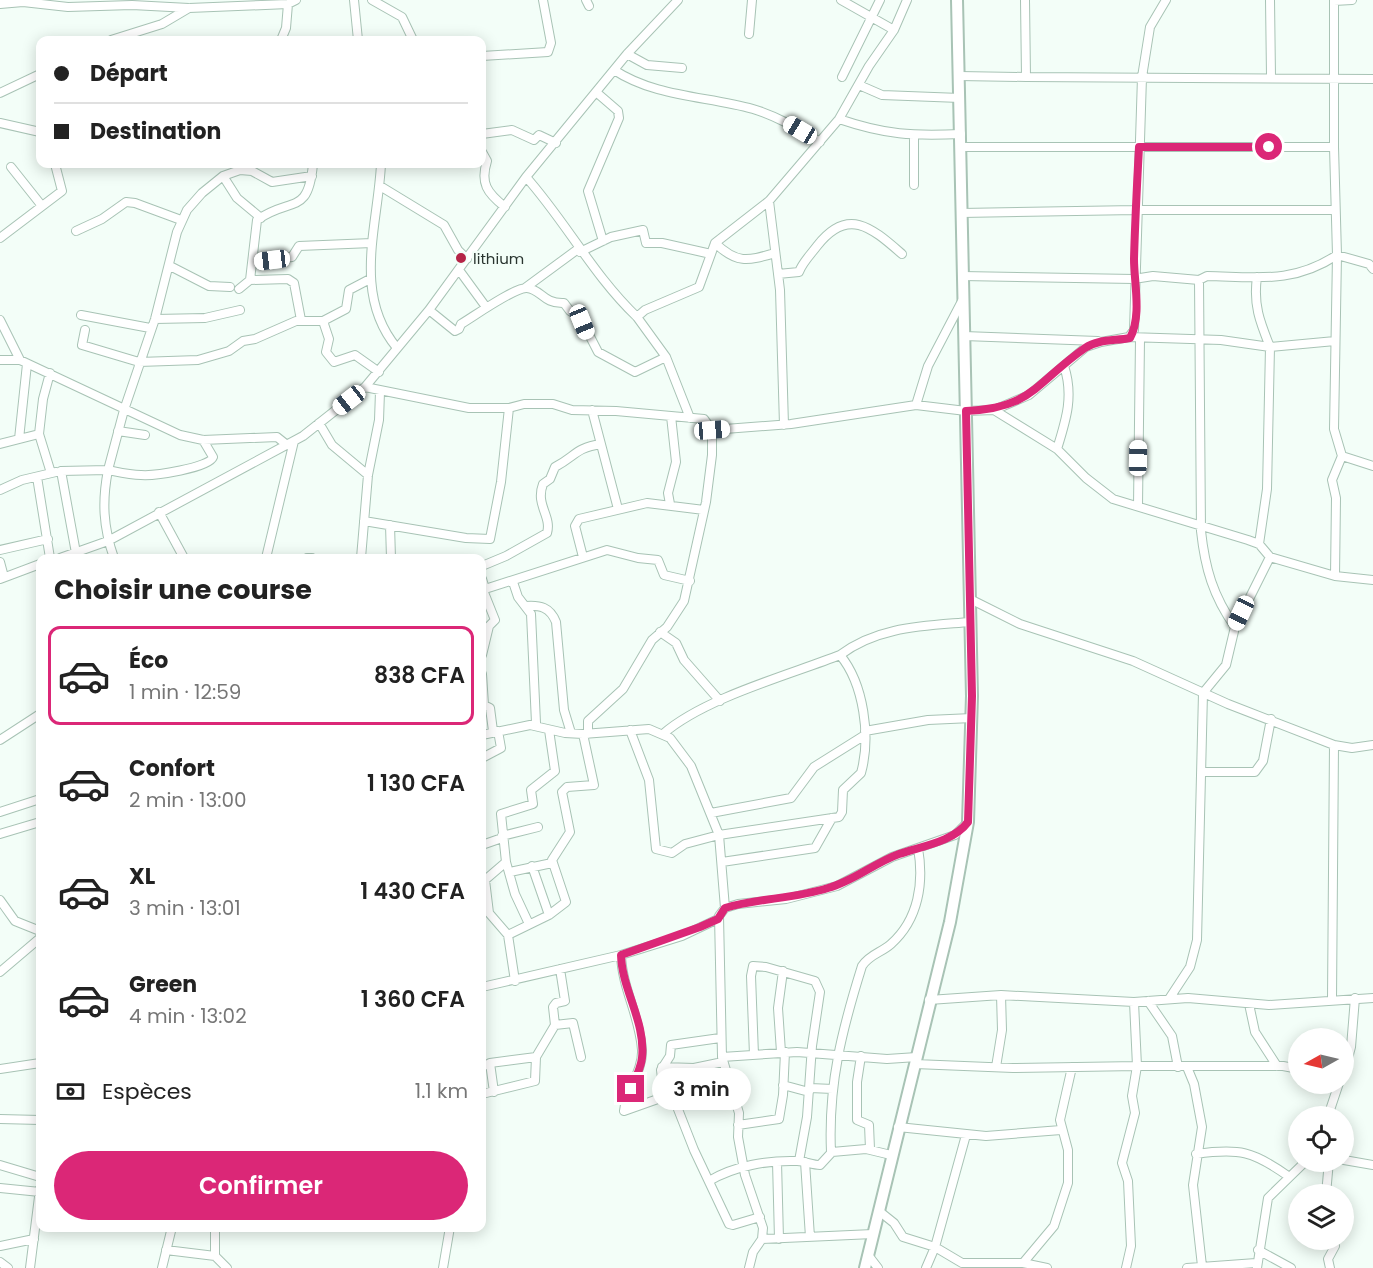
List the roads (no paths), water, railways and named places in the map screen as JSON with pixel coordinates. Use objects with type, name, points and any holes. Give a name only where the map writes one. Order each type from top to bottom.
[{"type":"street","points":[[354,0],[358,36]]},
{"type":"street","points":[[372,0],[402,17],[411,36]]},
{"type":"street","points":[[486,54],[548,52],[551,43],[543,0]]},
{"type":"street","points":[[61,471],[81,554],[290,443],[320,423],[365,387],[379,372],[429,310],[526,177],[627,54],[678,0]]},
{"type":"street","points":[[749,34],[752,0]]},
{"type":"street","points":[[841,0],[894,30]]},
{"type":"street","points":[[842,76],[880,0]]},
{"type":"street","points":[[636,317],[645,310],[699,287],[715,243],[769,201],[839,119],[894,30],[907,0]]},
{"type":"street","points":[[865,1268],[950,922],[968,822],[972,718],[962,276],[962,147],[957,0]]},
{"type":"street","points":[[1025,0],[1026,77]]},
{"type":"street","points":[[1130,338],[1134,330],[1136,312],[1134,279],[1142,77],[1150,27],[1166,0]]},
{"type":"street","points":[[1270,0],[1271,76]]},
{"type":"street","points":[[1335,576],[1336,498],[1332,480],[1342,456],[1334,429],[1337,255],[1334,0],[1352,0]]},
{"type":"street","points":[[0,4],[21,1],[68,7],[135,3],[189,8],[292,2],[283,36]]},
{"type":"street","points":[[123,36],[162,24],[189,8]]},
{"type":"street","points":[[135,32],[138,36]]},
{"type":"street","points":[[627,54],[647,65],[682,69]]},
{"type":"street","points":[[614,70],[635,83],[754,109],[781,119],[820,142]]},
{"type":"street","points":[[0,93],[36,76]]},
{"type":"street","points":[[959,76],[1334,76],[1373,79]]},
{"type":"street","points":[[859,86],[882,95],[960,98]]},
{"type":"street","points":[[596,92],[618,111],[619,118],[588,191],[603,241]]},
{"type":"street","points":[[839,119],[874,131],[914,136],[961,134]]},
{"type":"street","points":[[0,123],[36,131]]},
{"type":"street","points":[[486,133],[512,130],[530,140],[534,140],[539,135],[556,143]]},
{"type":"street","points":[[914,136],[914,185]]},
{"type":"street","points":[[962,147],[1334,147]]},
{"type":"street","points":[[11,167],[42,206]]},
{"type":"street","points":[[0,238],[62,191],[56,168]]},
{"type":"street","points":[[250,280],[255,225],[261,218],[303,200],[311,187],[313,168]]},
{"type":"street","points":[[381,168],[370,279],[380,318],[388,337],[397,348]]},
{"type":"street","points":[[484,168],[483,172],[487,190],[505,207]]},
{"type":"street","points":[[113,554],[104,522],[103,494],[118,431],[150,328],[155,319],[181,220],[202,193],[223,176],[240,170],[252,171],[273,182],[286,182],[312,176]]},
{"type":"street","points":[[223,176],[237,198],[261,218]]},
{"type":"street","points":[[526,177],[565,224],[579,250],[636,317],[666,357],[690,418]]},
{"type":"street","points":[[380,186],[444,225],[458,250],[467,259]]},
{"type":"street","points":[[769,201],[778,274],[784,425]]},
{"type":"street","points":[[76,231],[102,219],[126,202],[135,203],[181,220]]},
{"type":"street","points":[[961,213],[1335,210]]},
{"type":"street","points":[[778,274],[799,272],[828,233],[838,226],[871,228],[902,254]]},
{"type":"street","points":[[429,310],[455,331],[459,329],[460,324],[486,307],[525,288],[579,250],[643,230],[646,243],[662,243],[711,254]]},
{"type":"street","points":[[253,262],[292,257],[299,246],[372,243]]},
{"type":"street","points":[[715,243],[735,259],[747,260],[775,253]]},
{"type":"street","points":[[962,276],[1134,279],[1153,276],[1199,279],[1207,276],[1297,275],[1312,270],[1337,255],[1369,264],[1373,269]]},
{"type":"street","points":[[170,266],[208,286],[230,287]]},
{"type":"street","points":[[459,270],[486,307]]},
{"type":"street","points":[[1257,277],[1254,296],[1256,311],[1270,347],[1267,489],[1259,544]]},
{"type":"street","points":[[239,288],[250,280],[288,279],[294,283],[301,320]]},
{"type":"street","points":[[85,330],[82,345],[139,362],[186,361],[211,357],[230,351],[243,341],[255,339],[301,320],[323,321],[346,309],[350,290],[370,279]]},
{"type":"street","points":[[1199,279],[1201,340],[1198,460],[1205,565],[1220,606],[1235,627]]},
{"type":"street","points":[[525,288],[550,303],[564,303],[570,311],[580,317],[598,352],[635,372],[666,357]]},
{"type":"street","points":[[916,405],[928,366],[963,300]]},
{"type":"street","points":[[155,319],[205,318],[240,310]]},
{"type":"street","points":[[81,315],[150,328]]},
{"type":"street","points":[[0,320],[23,362],[18,439]]},
{"type":"street","points":[[323,321],[329,339],[326,352],[334,362],[355,355],[379,372]]},
{"type":"street","points":[[964,336],[1101,342],[1130,338],[1201,340],[1270,347],[1335,341]]},
{"type":"street","points":[[1138,506],[1140,339]]},
{"type":"street","points":[[712,430],[784,425],[916,405],[966,411],[994,410],[1029,395],[1086,347],[1101,342]]},
{"type":"street","points":[[0,360],[23,362],[50,373],[180,435],[203,440],[277,437],[290,443]]},
{"type":"street","points":[[1057,450],[1070,405],[1069,381],[1064,366]]},
{"type":"street","points":[[50,373],[43,399],[39,435],[51,474]]},
{"type":"street","points":[[365,387],[380,392],[469,408],[509,408],[524,404],[553,404],[572,410],[704,419],[712,430],[711,474],[690,581],[679,612],[660,632],[634,667],[623,689],[588,721],[586,734],[594,785],[567,787],[562,792],[570,832],[552,863],[566,902],[549,915],[508,935]]},
{"type":"street","points":[[360,554],[368,475],[379,420],[380,392]]},
{"type":"street","points":[[364,522],[466,538],[490,539],[501,482],[509,408]]},
{"type":"street","points":[[592,410],[618,509]]},
{"type":"street","points":[[994,410],[1057,450],[1109,497],[1259,544],[1270,556],[1335,576],[1373,580]]},
{"type":"street","points":[[670,504],[668,493],[676,462],[671,416]]},
{"type":"street","points":[[320,423],[334,447],[368,475]]},
{"type":"street","points":[[118,431],[145,435]]},
{"type":"street","points":[[0,444],[39,435]]},
{"type":"street","points":[[0,490],[16,482],[61,471],[108,470],[142,475],[167,473],[208,463],[213,457],[203,440]]},
{"type":"street","points":[[267,554],[290,443]]},
{"type":"street","points":[[486,564],[547,533],[548,528],[540,502],[543,484],[550,479],[555,467],[570,460],[578,449],[601,444]]},
{"type":"street","points":[[1342,456],[1373,466]]},
{"type":"street","points":[[37,477],[50,554]]},
{"type":"street","points":[[583,557],[575,530],[576,520],[647,503],[670,504],[704,510]]},
{"type":"street","points":[[159,512],[182,554]]},
{"type":"street","points":[[390,525],[391,554]]},
{"type":"street","points":[[0,550],[48,539]]},
{"type":"street","points":[[486,589],[611,550],[638,558],[658,560],[667,577],[690,581]]},
{"type":"street","points":[[1169,999],[1190,967],[1197,940],[1203,693],[1226,665],[1235,627],[1270,556]]},
{"type":"street","points":[[0,562],[2,578],[36,565]]},
{"type":"street","points":[[486,734],[536,723],[531,614],[518,597],[513,582]]},
{"type":"street","points":[[486,598],[495,620],[489,626],[486,638]]},
{"type":"street","points":[[970,599],[1020,624],[1133,661],[1203,693],[1334,745],[1352,748],[1373,745]]},
{"type":"street","points":[[526,606],[539,605],[550,610],[556,622],[564,710],[571,733]]},
{"type":"street","points":[[663,734],[682,719],[720,701],[840,655],[856,643],[893,630],[970,622]]},
{"type":"street","points":[[660,632],[676,643],[684,660],[720,701]]},
{"type":"street","points":[[630,730],[649,780],[656,849],[672,853],[685,844],[720,836],[838,817],[842,812],[840,797],[845,786],[861,773],[865,733],[856,683],[840,655]]},
{"type":"street","points":[[486,706],[490,708],[501,748],[486,756]]},
{"type":"street","points":[[0,740],[36,717]]},
{"type":"street","points":[[711,813],[791,798],[814,767],[865,733],[928,720],[972,718]]},
{"type":"street","points":[[1201,772],[1254,772],[1263,761],[1271,719]]},
{"type":"street","points":[[486,986],[621,955],[682,936],[718,919],[725,908],[720,836],[691,766],[675,743],[654,729],[586,734],[549,730],[530,725]]},
{"type":"street","points":[[529,924],[515,894],[506,862],[501,814],[533,804],[532,789],[555,771],[549,730]]},
{"type":"street","points":[[1332,1000],[1334,745]]},
{"type":"street","points":[[0,812],[36,800]]},
{"type":"street","points":[[722,862],[815,848],[832,818]]},
{"type":"street","points":[[725,908],[747,902],[786,899],[847,882],[892,856],[955,835],[968,822]]},
{"type":"street","points":[[0,834],[36,823]]},
{"type":"street","points":[[486,843],[538,827]]},
{"type":"street","points":[[709,1181],[744,1167],[777,1161],[823,1164],[831,1152],[832,1089],[836,1053],[862,966],[868,957],[889,945],[899,936],[918,903],[921,875],[918,848]]},
{"type":"street","points":[[486,878],[506,862]]},
{"type":"street","points":[[510,872],[552,863]]},
{"type":"street","points":[[532,866],[549,915]]},
{"type":"street","points":[[486,893],[489,913],[508,935],[515,981]]},
{"type":"street","points":[[0,900],[15,921],[36,929]]},
{"type":"street","points":[[718,919],[721,962],[720,1038],[723,1060],[740,1113],[738,1125],[744,1167],[760,1217],[762,1239],[753,1252],[749,1268]]},
{"type":"street","points":[[0,972],[36,941]]},
{"type":"street","points":[[621,955],[621,972],[639,1027],[642,1056],[624,1110],[668,1095],[732,1087]]},
{"type":"street","points":[[754,1055],[752,969],[760,966],[811,979],[820,988],[811,1052],[802,1162],[810,1237]]},
{"type":"street","points":[[486,1093],[535,1081],[536,1057],[555,1025],[553,1007],[565,999],[560,969]]},
{"type":"street","points":[[738,1125],[779,1119],[783,1085],[783,1052],[778,1008],[783,971]]},
{"type":"street","points":[[929,1000],[1001,995],[1134,1002],[1169,999],[1269,1005],[1373,998]]},
{"type":"street","points":[[996,1067],[1002,1030],[1001,995]]},
{"type":"street","points":[[1350,1028],[1354,998]]},
{"type":"street","points":[[1148,1001],[1172,1036],[1178,1067]]},
{"type":"street","points":[[1126,1268],[1131,1246],[1128,1180],[1122,1163],[1135,1113],[1132,1099],[1137,1066],[1134,1002]]},
{"type":"street","points":[[1249,1004],[1255,1032],[1277,1066]]},
{"type":"street","points":[[555,1025],[573,1023],[581,1057]]},
{"type":"street","points":[[720,1038],[671,1045],[670,1056],[662,1067],[668,1095],[731,1225],[760,1217]]},
{"type":"street","points":[[662,1067],[694,1068],[754,1055],[811,1052],[996,1067],[1288,1068]]},
{"type":"street","points":[[861,1056],[857,1082],[858,1120],[869,1125],[870,1149]]},
{"type":"street","points":[[486,1065],[536,1057]]},
{"type":"street","points":[[490,1063],[494,1092]]},
{"type":"street","points":[[0,1069],[36,1064]]},
{"type":"street","points":[[1023,1263],[1054,1226],[1068,1183],[1068,1150],[1061,1130],[1061,1109],[1072,1067]]},
{"type":"street","points":[[1187,1067],[1194,1084],[1201,1120],[1193,1185],[1202,1266]]},
{"type":"street","points":[[783,1085],[809,1090],[832,1089]]},
{"type":"street","points":[[0,1119],[36,1120]]},
{"type":"street","points":[[898,1127],[999,1137],[1061,1130]]},
{"type":"street","points":[[926,1268],[935,1247],[966,1135]]},
{"type":"street","points":[[831,1152],[870,1149],[891,1155]]},
{"type":"street","points":[[1196,1154],[1228,1149],[1243,1151],[1258,1156],[1288,1176]]},
{"type":"street","points":[[777,1161],[779,1239]]},
{"type":"street","points":[[1354,1161],[1373,1164]]},
{"type":"street","points":[[0,1165],[36,1176]]},
{"type":"street","points":[[1187,1268],[1256,1266],[1268,1198],[1293,1172]]},
{"type":"street","points":[[0,1188],[36,1191]]},
{"type":"street","points":[[879,1211],[894,1222],[903,1237],[935,1247],[962,1263],[1023,1263],[1047,1268]]},
{"type":"street","points":[[30,1268],[36,1223]]},
{"type":"street","points":[[162,1268],[171,1232]]},
{"type":"street","points":[[215,1232],[215,1256]]},
{"type":"street","points":[[443,1268],[449,1232]]},
{"type":"street","points":[[762,1239],[873,1234]]},
{"type":"street","points":[[0,1246],[34,1239]]},
{"type":"street","points":[[166,1250],[215,1256],[227,1268]]},
{"type":"street","points":[[1258,1250],[1291,1268]]},
{"type":"street","points":[[1330,1268],[1328,1260],[1333,1250]]},
{"type":"street","points":[[868,1255],[878,1268]]},
{"type":"street","points":[[0,1262],[8,1268]]},
{"type":"place","name":"lithium","points":[[461,258]]}]
